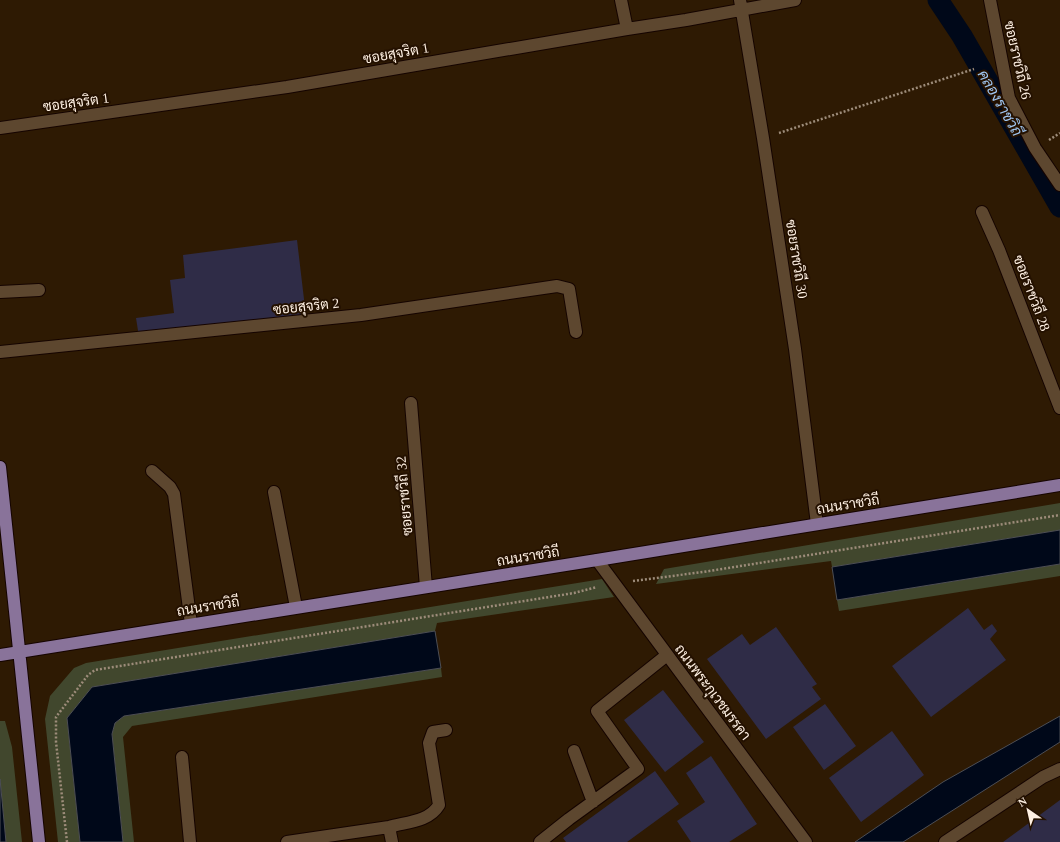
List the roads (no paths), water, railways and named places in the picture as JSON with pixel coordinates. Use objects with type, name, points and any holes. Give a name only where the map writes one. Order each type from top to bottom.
[{"type":"main road","points":[[0,467],[39,842]]},
{"type":"main road","name":"ถนนราชวิถี","points":[[0,655],[1060,485]]},
{"type":"street","points":[[620,0],[626,29]]},
{"type":"street","name":"ซอยสุจริต 1","points":[[0,128],[287,87],[686,20],[740,5],[795,0]]},
{"type":"street","name":"ซอยราชวิถี 26","points":[[990,0],[1008,98],[1035,148],[1060,185]]},
{"type":"street","name":"ซอยราชวิถี 30","points":[[740,5],[763,138],[795,349],[817,524]]},
{"type":"street","name":"ซอยราชวิถี 28","points":[[982,212],[999,250],[1060,408]]},
{"type":"street","name":"ซอยสุจริต 2","points":[[0,352],[361,316],[557,286],[569,289],[576,332]]},
{"type":"street","points":[[0,292],[39,290]]},
{"type":"street","name":"ซอยราชวิถี 32","points":[[411,403],[426,587]]},
{"type":"street","points":[[152,471],[170,487],[174,494],[191,624]]},
{"type":"street","points":[[274,492],[296,607]]},
{"type":"street","name":"ถนนพระกุเวชมรรคา","points":[[597,560],[806,842]]},
{"type":"street","points":[[540,842],[638,769],[597,710],[667,655]]},
{"type":"street","points":[[287,842],[389,827],[427,817],[435,812],[439,805],[429,743],[433,732],[446,730]]},
{"type":"street","points":[[574,751],[592,802]]},
{"type":"street","points":[[182,757],[190,842]]},
{"type":"street","points":[[945,842],[1043,777],[1060,769]]},
{"type":"street","points":[[389,827],[392,842]]},
{"type":"water","points":[[1060,530],[1060,564],[837,600],[832,567]]},
{"type":"water","points":[[435,631],[441,668],[124,716],[115,723],[112,734],[123,842],[80,842],[67,718],[92,687]]},
{"type":"water","points":[[1060,716],[1060,742],[903,842],[855,842],[943,782]]},
{"type":"water","points":[[0,779],[6,842],[0,842]]},
{"type":"waterway","name":"คลองราชวิถี","points":[[938,0],[962,36],[1060,207]]}]
